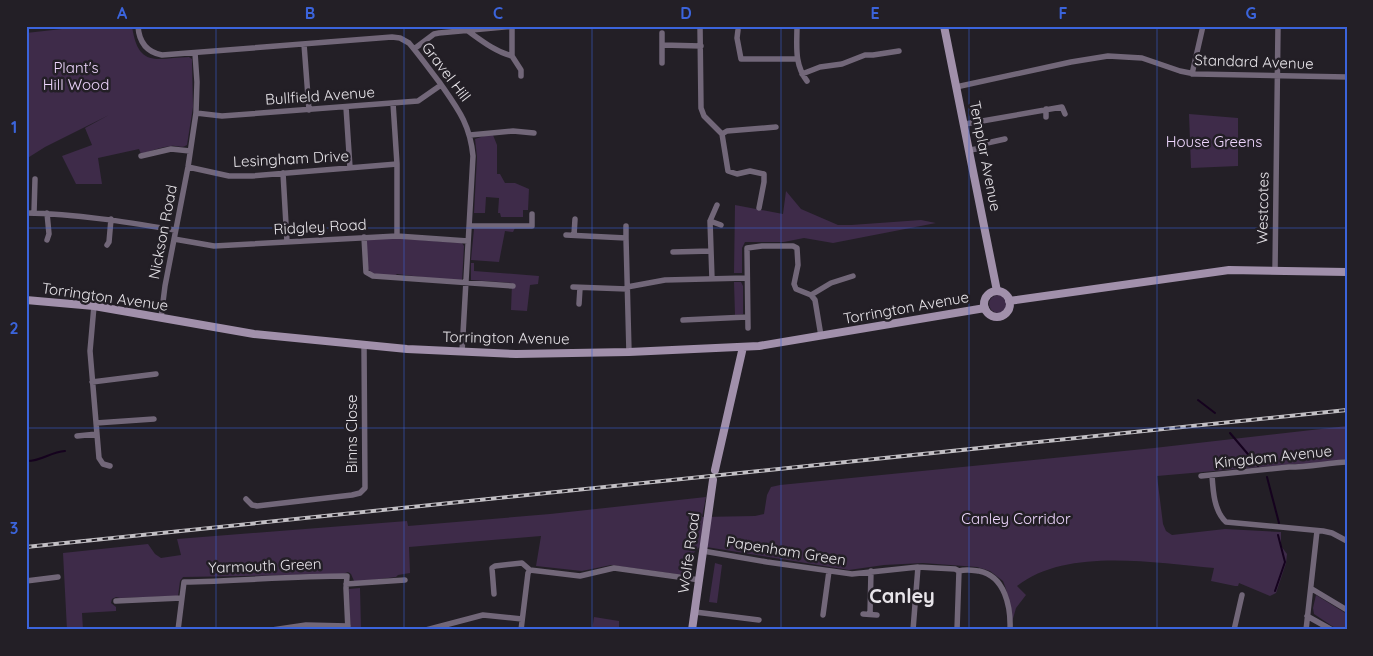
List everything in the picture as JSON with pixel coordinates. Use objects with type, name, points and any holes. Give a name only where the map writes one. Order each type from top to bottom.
[{"type":"street","name":"Gravel Hill","points":[[138,26],[142,42],[150,51],[162,55],[396,37],[409,43],[460,112],[470,135],[473,156],[462,352]]},
{"type":"street","points":[[700,26],[701,108],[704,116],[722,134],[728,171],[737,174],[750,171],[764,174],[759,208]]},
{"type":"street","points":[[797,26],[796,58],[807,81]]},
{"type":"street","name":"Templar Avenue","points":[[944,26],[997,291]]},
{"type":"street","points":[[1192,74],[1203,26]]},
{"type":"street","name":"Westcotes","points":[[1275,270],[1278,26]]},
{"type":"street","points":[[414,49],[434,34],[513,27],[512,56],[521,70],[521,76]]},
{"type":"street","points":[[738,30],[737,38],[741,59],[738,65]]},
{"type":"street","points":[[468,31],[504,54],[512,56]]},
{"type":"street","points":[[662,33],[662,63]]},
{"type":"street","points":[[729,38],[737,38]]},
{"type":"street","points":[[304,44],[309,110]]},
{"type":"street","points":[[662,45],[701,46]]},
{"type":"street","points":[[802,74],[820,67],[842,64],[865,55],[899,51]]},
{"type":"street","name":"Nickson Road","points":[[161,318],[196,113],[197,82],[195,52]]},
{"type":"street","name":"Standard Avenue","points":[[956,87],[1071,62],[1108,56],[1142,58],[1180,72],[1192,74],[1347,77]]},
{"type":"street","points":[[741,59],[796,58]]},
{"type":"street","name":"Bullfield Avenue","points":[[196,113],[222,116],[421,100],[441,86]]},
{"type":"street","points":[[393,103],[397,164],[397,236]]},
{"type":"street","points":[[346,107],[350,168]]},
{"type":"street","points":[[965,124],[1062,107],[1065,114]]},
{"type":"street","points":[[1046,109],[1046,117]]},
{"type":"street","points":[[722,134],[727,131],[776,127]]},
{"type":"street","points":[[470,135],[513,131],[534,133]]},
{"type":"street","points":[[970,150],[982,148],[987,143],[1005,139]]},
{"type":"street","points":[[142,156],[171,149],[190,151]]},
{"type":"street","name":"Lesingham Drive","points":[[188,168],[229,176],[397,164]]},
{"type":"street","points":[[283,173],[287,242]]},
{"type":"street","points":[[34,213],[35,180]]},
{"type":"street","points":[[712,279],[710,221],[717,205]]},
{"type":"street","points":[[26,213],[111,219],[175,230]]},
{"type":"street","points":[[47,213],[49,234],[47,240]]},
{"type":"street","points":[[469,226],[532,226],[532,214]]},
{"type":"street","points":[[107,245],[109,242],[111,219]]},
{"type":"street","points":[[574,219],[574,235]]},
{"type":"street","points":[[710,221],[721,225]]},
{"type":"street","points":[[626,226],[629,352]]},
{"type":"street","points":[[566,235],[626,238]]},
{"type":"street","name":"Ridgley Road","points":[[174,239],[214,246],[397,236],[468,241]]},
{"type":"street","points":[[364,237],[365,267],[369,275],[513,286]]},
{"type":"street","points":[[748,328],[747,248],[793,246],[797,248],[798,265],[794,284],[797,290],[811,295],[818,309],[821,336]]},
{"type":"street","points":[[673,252],[711,251]]},
{"type":"street","points":[[1009,302],[1229,270],[1347,272]]},
{"type":"street","points":[[811,295],[831,283],[853,276]]},
{"type":"street","points":[[573,287],[627,288],[665,280],[746,278]]},
{"type":"street","points":[[579,304],[580,288]]},
{"type":"street","points":[[997,291],[1006,295],[1009,302],[1007,312],[999,316],[989,314],[985,308],[986,297],[997,291]]},
{"type":"street","name":"Torrington Avenue","points":[[26,300],[94,306],[254,334],[364,345],[462,352],[533,354],[629,352],[743,347],[785,343],[985,308]]},
{"type":"street","points":[[94,306],[90,351],[98,458],[103,464],[110,466]]},
{"type":"street","points":[[683,320],[747,317]]},
{"type":"street","name":"Binns Close","points":[[246,499],[252,505],[257,506],[352,495],[360,493],[365,488],[364,345]]},
{"type":"street","points":[[715,470],[743,347]]},
{"type":"street","points":[[92,382],[156,374]]},
{"type":"street","points":[[96,423],[154,419]]},
{"type":"street","points":[[77,436],[97,434]]},
{"type":"street","name":"Kingdom Avenue","points":[[1201,476],[1289,467],[1323,466],[1330,463],[1347,462]]},
{"type":"street","points":[[1212,475],[1216,503],[1220,516],[1226,522],[1332,533],[1347,541]]},
{"type":"street","name":"Wolfe Road","points":[[692,630],[714,480]]},
{"type":"street","points":[[1306,630],[1317,531]]},
{"type":"street","name":"Papenham Green","points":[[703,551],[852,574],[918,567],[955,569],[959,571],[966,569],[983,572],[995,578],[1005,592],[1010,630]]},
{"type":"street","points":[[494,594],[492,568],[522,563],[530,570],[580,576],[614,568],[700,580]]},
{"type":"street","points":[[913,630],[918,567]]},
{"type":"street","points":[[521,630],[528,572],[530,570]]},
{"type":"street","points":[[824,615],[830,571]]},
{"type":"street","points":[[870,615],[871,571]]},
{"type":"street","points":[[957,630],[959,571]]},
{"type":"street","name":"Yarmouth Green","points":[[181,598],[184,582],[305,576],[347,576],[346,584]]},
{"type":"street","points":[[26,581],[58,577]]},
{"type":"street","points":[[272,630],[306,624],[348,628],[346,584],[406,580]]},
{"type":"street","points":[[1312,589],[1347,610]]},
{"type":"street","points":[[1234,630],[1242,595]]},
{"type":"street","points":[[116,602],[181,598],[178,630]]},
{"type":"street","points":[[695,612],[759,620]]},
{"type":"street","points":[[426,630],[479,616],[522,619]]},
{"type":"street","points":[[1307,616],[1332,630]]},
{"type":"green space","name":"Plant's Hill Wood","points":[[89,26],[132,26],[135,40],[144,55],[158,59],[189,57],[192,59],[193,107],[187,145],[183,147],[160,148],[141,154],[139,149],[98,158],[102,184],[76,184],[62,156],[92,145],[85,128],[109,115],[45,147],[26,159],[26,33]]},
{"type":"green space","name":"House Greens","points":[[1189,114],[1238,118],[1238,166],[1191,168]]},
{"type":"green space","points":[[493,135],[497,145],[497,174],[500,174],[505,183],[515,183],[529,189],[528,210],[523,210],[523,217],[501,217],[500,213],[498,213],[499,198],[486,197],[485,213],[474,213],[477,157],[475,139]]},
{"type":"green space","points":[[786,191],[801,209],[838,225],[921,220],[936,223],[833,243],[804,238],[784,242],[745,242],[742,248],[742,273],[734,273],[735,205],[783,214]]},
{"type":"green space","points":[[515,228],[513,232],[505,231],[499,262],[471,260],[474,229]]},
{"type":"green space","points":[[392,238],[462,243],[464,246],[462,282],[397,274],[394,276],[373,274],[367,268],[367,240]]},
{"type":"green space","points":[[471,263],[474,263],[474,271],[539,276],[538,284],[530,285],[527,311],[511,310],[512,283],[471,280]]},
{"type":"green space","points":[[734,282],[741,282],[743,286],[743,314],[735,315]]},
{"type":"green space","points":[[994,295],[1002,295],[1007,300],[1005,311],[994,313],[989,308],[989,300]]},
{"type":"green space","name":"Canley Corridor","points":[[1347,426],[1347,459],[1300,465],[1157,476],[1163,524],[1166,531],[1172,535],[1225,529],[1281,532],[1281,546],[1287,554],[1286,563],[1276,593],[1270,596],[1239,583],[1238,586],[1235,586],[1211,581],[1214,568],[1138,561],[1085,562],[1060,566],[1037,574],[1017,586],[1026,595],[1016,608],[1012,622],[1003,581],[990,571],[977,567],[923,563],[884,565],[849,570],[700,546],[693,554],[690,576],[611,565],[582,571],[536,566],[541,536],[409,547],[410,573],[396,577],[357,582],[354,581],[348,572],[343,574],[183,577],[180,581],[178,596],[116,597],[112,599],[111,603],[116,607],[116,611],[82,613],[83,630],[67,630],[63,553],[148,544],[155,554],[161,558],[181,555],[177,539],[407,521],[408,526],[550,514],[706,497],[702,517],[755,516],[764,514],[767,495],[771,487],[780,485],[1154,448]]},
{"type":"green space","points":[[715,563],[722,565],[717,603],[709,602]]},
{"type":"green space","points":[[360,588],[361,629],[350,629],[349,589]]},
{"type":"green space","points":[[1316,595],[1347,614],[1347,630],[1338,630],[1314,614],[1313,608]]},
{"type":"green space","points":[[594,617],[619,621],[619,628],[592,630]]},
{"type":"waterway","points":[[1198,400],[1215,413]]},
{"type":"waterway","points":[[1230,433],[1258,466]]},
{"type":"waterway","points":[[26,461],[36,460],[65,451]]},
{"type":"waterway","points":[[1267,477],[1279,523]]},
{"type":"waterway","points":[[1275,591],[1285,562],[1278,535]]},
{"type":"railway","points":[[26,547],[1347,410]]},
{"type":"district","name":"Canley","points":[[902,596]]}]
